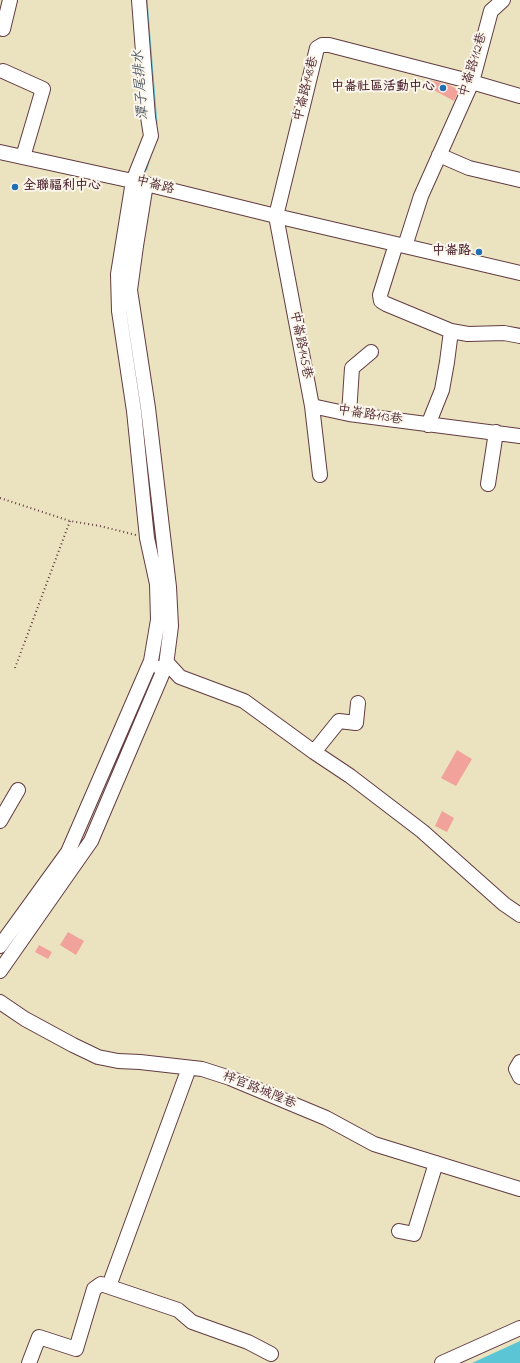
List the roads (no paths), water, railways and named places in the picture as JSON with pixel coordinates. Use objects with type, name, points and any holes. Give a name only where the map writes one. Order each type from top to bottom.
[{"type":"street","points":[[3,29],[10,0]]},
{"type":"street","points":[[139,0],[148,117],[151,136],[140,183],[136,246],[130,290],[141,409],[147,538],[157,584],[158,665]]},
{"type":"street","name":"中崙路112巷","points":[[400,245],[472,82],[491,11],[503,0]]},
{"type":"street","name":"中崙路148巷","points":[[276,216],[318,48],[322,45],[336,47],[472,82]]},
{"type":"street","points":[[3,71],[43,90],[23,157]]},
{"type":"street","points":[[472,82],[520,96]]},
{"type":"street","name":"中崙路","points":[[0,152],[140,183],[520,273]]},
{"type":"street","points":[[439,155],[469,168],[520,180]]},
{"type":"street","name":"中崙路145巷","points":[[276,216],[312,406],[320,475]]},
{"type":"street","points":[[400,245],[380,295],[381,301],[451,331],[468,334],[504,333],[520,336]]},
{"type":"street","points":[[428,425],[442,390],[451,331]]},
{"type":"street","points":[[349,414],[352,368],[372,352]]},
{"type":"street","name":"中崙路113巷","points":[[312,406],[349,414],[520,436]]},
{"type":"street","points":[[0,971],[83,838],[158,665],[171,626],[169,587],[141,409]]},
{"type":"street","points":[[488,484],[496,432]]},
{"type":"street","points":[[158,665],[169,665],[180,677],[244,701],[314,752],[350,776],[422,831],[504,904],[520,915]]},
{"type":"street","points":[[314,752],[339,721],[356,723],[358,703]]},
{"type":"street","points":[[0,821],[18,790]]},
{"type":"street","points":[[0,946],[68,852],[83,838]]},
{"type":"street","name":"梓官路城隍巷","points":[[0,1002],[32,1022],[98,1057],[118,1061],[202,1069],[230,1078],[326,1118],[374,1144],[520,1189]]},
{"type":"street","points":[[520,1062],[516,1069],[520,1077]]},
{"type":"street","points":[[109,1286],[189,1068]]},
{"type":"street","points":[[399,1231],[414,1234],[436,1163]]},
{"type":"street","points":[[29,1363],[39,1337],[76,1349],[94,1289],[101,1284],[178,1310],[192,1322],[248,1342],[271,1354]]},
{"type":"street","points":[[442,1363],[520,1328]]},
{"type":"water","points":[[520,1341],[520,1363],[472,1363]]},
{"type":"waterway","name":"潭子尾排水","points":[[146,0],[156,124]]},
{"type":"waterway","name":"潭子尾排水","points":[[146,169],[148,161]]},
{"type":"waterway","points":[[134,362],[136,378]]},
{"type":"waterway","points":[[143,429],[149,477]]},
{"type":"place","name":"中崙社區活動中心","points":[[443,88]]},
{"type":"place","name":"全聯福利中心","points":[[15,187]]},
{"type":"place","name":"中崙路","points":[[479,252]]}]
